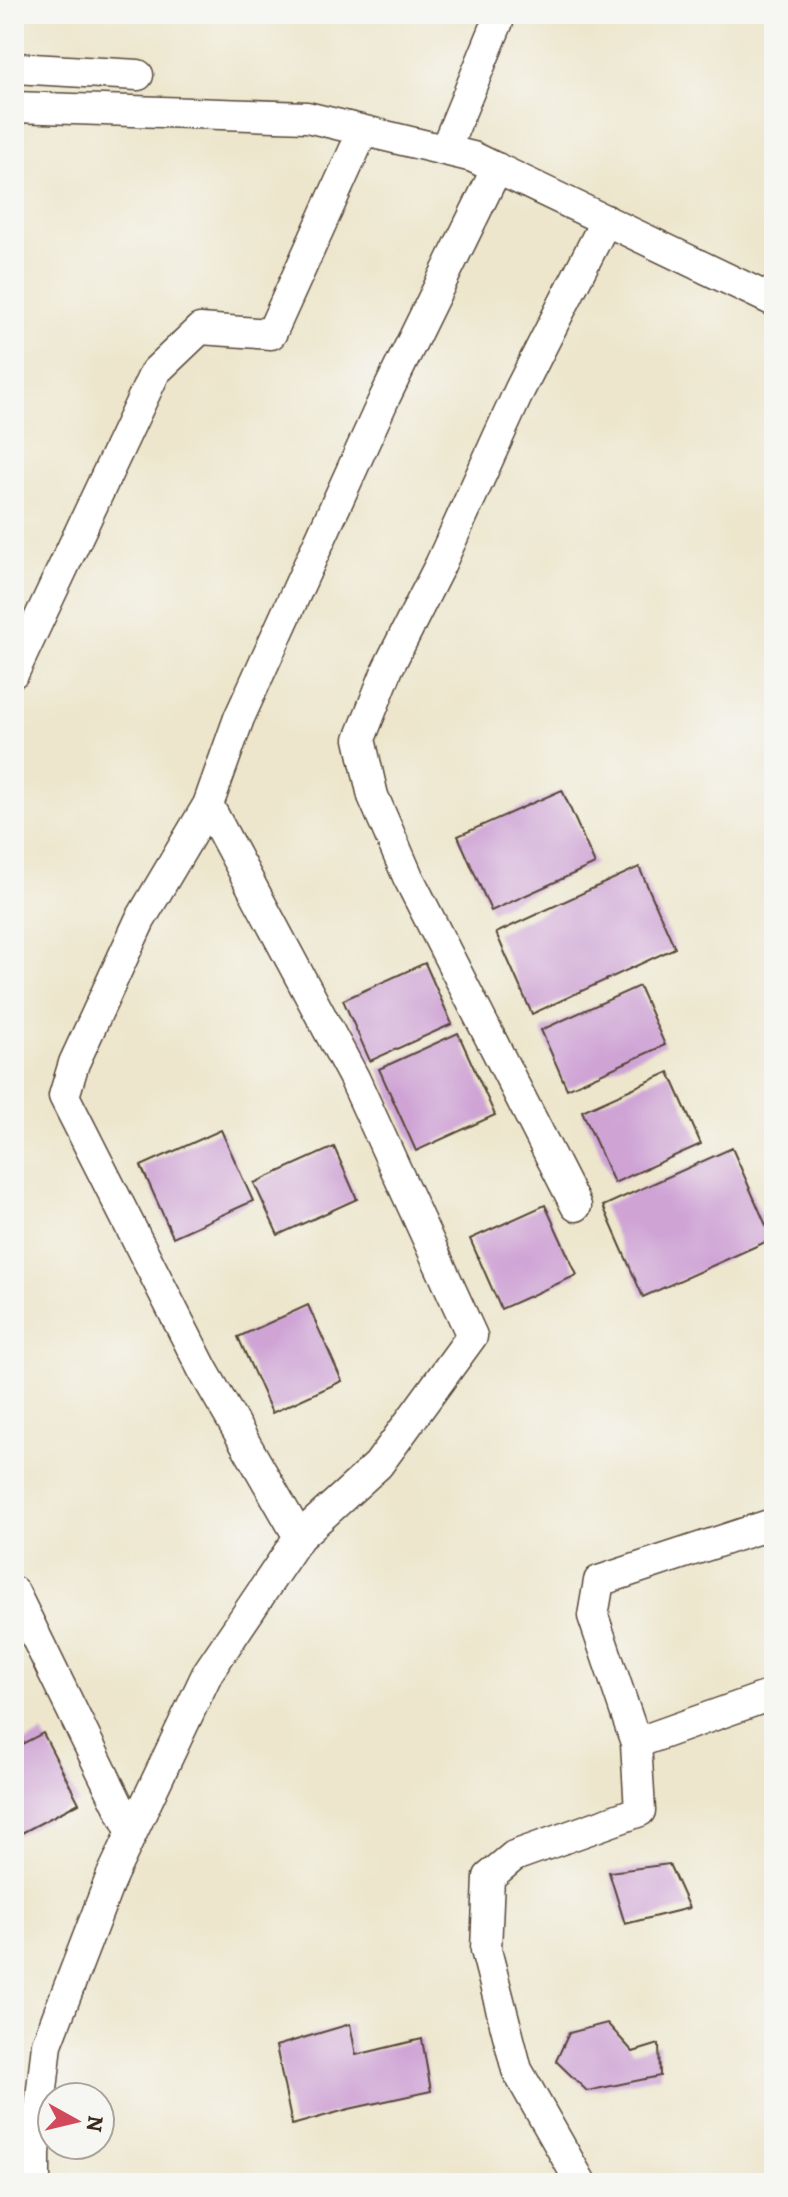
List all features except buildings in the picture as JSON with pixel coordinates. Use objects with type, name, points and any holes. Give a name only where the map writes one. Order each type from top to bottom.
[{"type":"street","points":[[445,150],[501,14]]},
{"type":"street","points":[[14,68],[138,75]]},
{"type":"street","points":[[14,107],[307,117],[473,157],[774,301]]},
{"type":"street","points":[[14,672],[155,372],[200,329],[271,334],[363,131]]},
{"type":"street","points":[[299,1537],[203,1370],[64,1096],[74,1063],[140,920],[208,805],[245,703],[384,399],[497,168]]},
{"type":"street","points":[[576,1206],[408,877],[373,796],[360,739],[388,668],[440,565],[520,389],[606,220]]},
{"type":"street","points":[[35,2183],[35,2153],[47,2044],[112,1875],[208,1672],[299,1537],[378,1465],[472,1336],[354,1078],[208,805]]},
{"type":"street","points":[[581,2183],[517,2070],[486,1950],[489,1877],[514,1856],[640,1811],[636,1743],[593,1616],[599,1581],[772,1524]]},
{"type":"street","points":[[14,1592],[132,1833]]},
{"type":"street","points":[[636,1743],[774,1694]]}]
